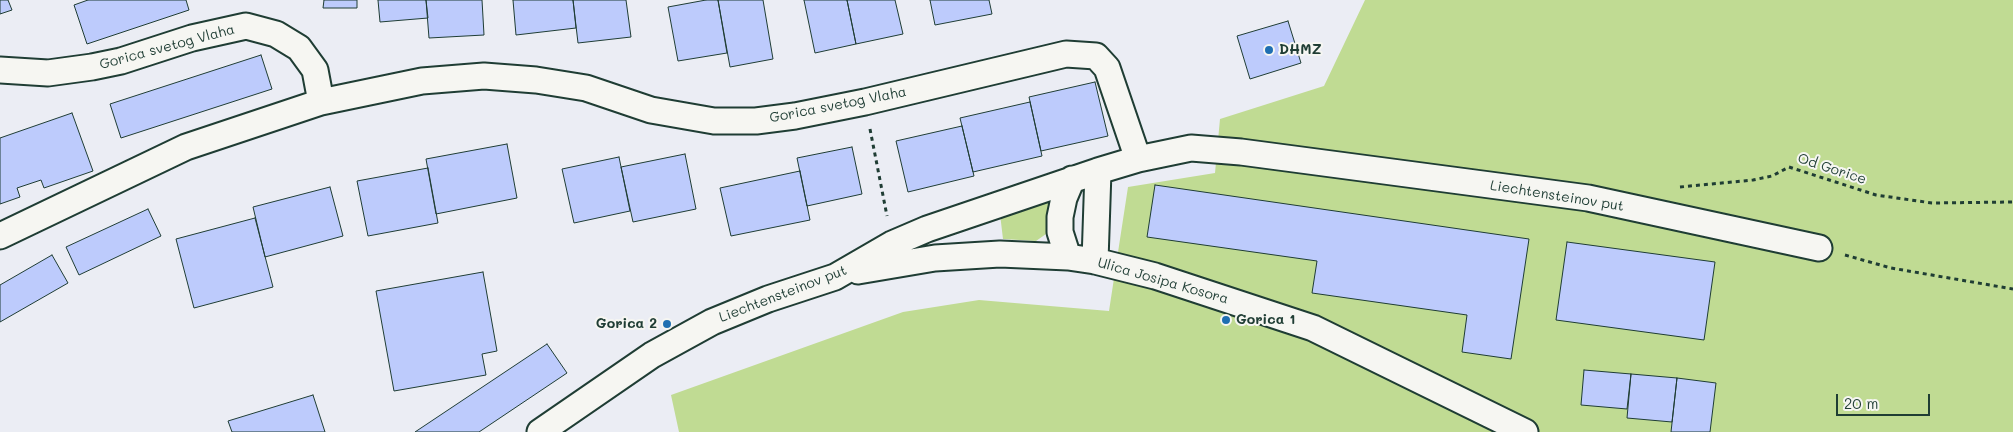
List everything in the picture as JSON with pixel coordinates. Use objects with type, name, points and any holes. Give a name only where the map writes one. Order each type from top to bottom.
[{"type":"street","name":"Gorica svetog Vlaha","points":[[0,70],[48,73],[92,67],[121,61],[192,38],[246,26],[276,34],[298,48],[315,70],[321,102]]},
{"type":"street","name":"Gorica svetog Vlaha","points":[[0,236],[186,147],[321,102],[422,81],[484,76],[536,80],[586,88],[651,110],[714,121],[756,121],[795,116],[865,102],[1066,54],[1096,56],[1107,68],[1138,158]]},
{"type":"street","name":"Liechtensteinov put","points":[[540,432],[652,355],[712,322],[768,299],[835,277],[892,244],[926,229],[1138,158],[1191,148],[1241,152],[1597,200],[1819,248]]},
{"type":"street","points":[[1095,261],[1098,171]]},
{"type":"street","points":[[1068,256],[1060,232],[1060,218],[1064,198],[1072,179]]},
{"type":"street","name":"Ulica Josipa Kosora","points":[[835,277],[886,265],[935,258],[1000,254],[1068,256],[1095,261],[1155,276],[1313,328],[1525,432]]},
{"type":"path","points":[[865,102],[892,244]]},
{"type":"path","name":"Od Gorice","points":[[1676,187],[1753,180],[1772,176],[1789,166],[1885,196],[1932,203],[2013,202]]},
{"type":"path","points":[[1819,248],[1891,268],[2013,289]]},
{"type":"green space","points":[[1365,0],[2013,0],[2013,432],[679,432],[671,395],[903,312],[979,300],[1109,311],[1128,187],[1215,173],[1220,119],[1324,86]]},
{"type":"green space","points":[[1044,199],[1050,201],[1052,208],[1050,228],[1046,234],[1036,241],[1003,239],[1000,214]]},
{"type":"building","points":[[0,0],[8,0],[12,10],[0,14]]},
{"type":"building","points":[[88,0],[186,0],[189,10],[87,44],[74,5]]},
{"type":"building","points":[[324,0],[357,0],[357,8],[323,8]]},
{"type":"building","points":[[378,0],[426,0],[428,18],[380,22]]},
{"type":"building","points":[[426,0],[482,0],[484,35],[429,38]]},
{"type":"building","points":[[513,0],[573,0],[576,28],[516,35]]},
{"type":"building","points":[[573,0],[626,0],[631,37],[578,43]]},
{"type":"building","points":[[706,0],[718,0],[727,53],[678,61],[668,7]]},
{"type":"building","points":[[718,0],[763,0],[773,59],[730,67]]},
{"type":"building","points":[[804,0],[847,0],[856,44],[815,53]]},
{"type":"building","points":[[847,0],[895,0],[903,34],[856,44]]},
{"type":"building","points":[[930,0],[989,0],[992,14],[935,25]]},
{"type":"building","name":"DHMZ","points":[[1288,21],[1301,63],[1250,79],[1237,36]]},
{"type":"building","points":[[261,55],[272,89],[121,138],[110,104]]},
{"type":"building","points":[[1095,82],[1108,136],[1041,151],[1029,97]]},
{"type":"building","points":[[1030,102],[1042,156],[973,172],[960,118]]},
{"type":"building","points":[[72,113],[93,171],[44,188],[41,180],[17,188],[20,197],[0,204],[0,138]]},
{"type":"building","points":[[962,126],[974,176],[908,192],[896,141]]},
{"type":"building","points":[[507,144],[517,198],[436,214],[426,159]]},
{"type":"building","points":[[852,147],[862,194],[807,206],[797,158]]},
{"type":"building","points":[[685,154],[696,209],[633,222],[621,167]]},
{"type":"building","points":[[619,157],[630,211],[574,223],[562,169]]},
{"type":"building","points":[[428,168],[438,223],[368,236],[357,181]]},
{"type":"building","points":[[800,171],[810,220],[731,236],[720,188]]},
{"type":"building","points":[[1155,185],[1529,239],[1511,359],[1462,352],[1467,315],[1312,293],[1317,261],[1147,237]]},
{"type":"building","points":[[330,187],[343,236],[265,257],[253,207]]},
{"type":"building","points":[[148,209],[161,236],[79,275],[66,247]]},
{"type":"building","points":[[255,218],[273,287],[194,308],[176,239]]},
{"type":"building","points":[[1567,242],[1715,262],[1704,340],[1556,320]]},
{"type":"building","points":[[52,255],[68,283],[0,322],[0,285]]},
{"type":"building","points":[[483,272],[497,351],[482,354],[486,375],[394,391],[376,291]]},
{"type":"building","points":[[547,344],[567,373],[479,432],[415,432]]},
{"type":"building","points":[[1584,370],[1631,374],[1627,409],[1581,405]]},
{"type":"building","points":[[1631,374],[1677,378],[1672,422],[1627,418]]},
{"type":"building","points":[[1677,378],[1716,383],[1710,432],[1671,432]]},
{"type":"building","points":[[313,395],[325,432],[232,432],[228,421]]},
{"type":"place","name":"DHMZ","points":[[1269,50]]},
{"type":"place","name":"Gorica 1","points":[[1226,320]]},
{"type":"place","name":"Gorica 2","points":[[667,324]]}]
